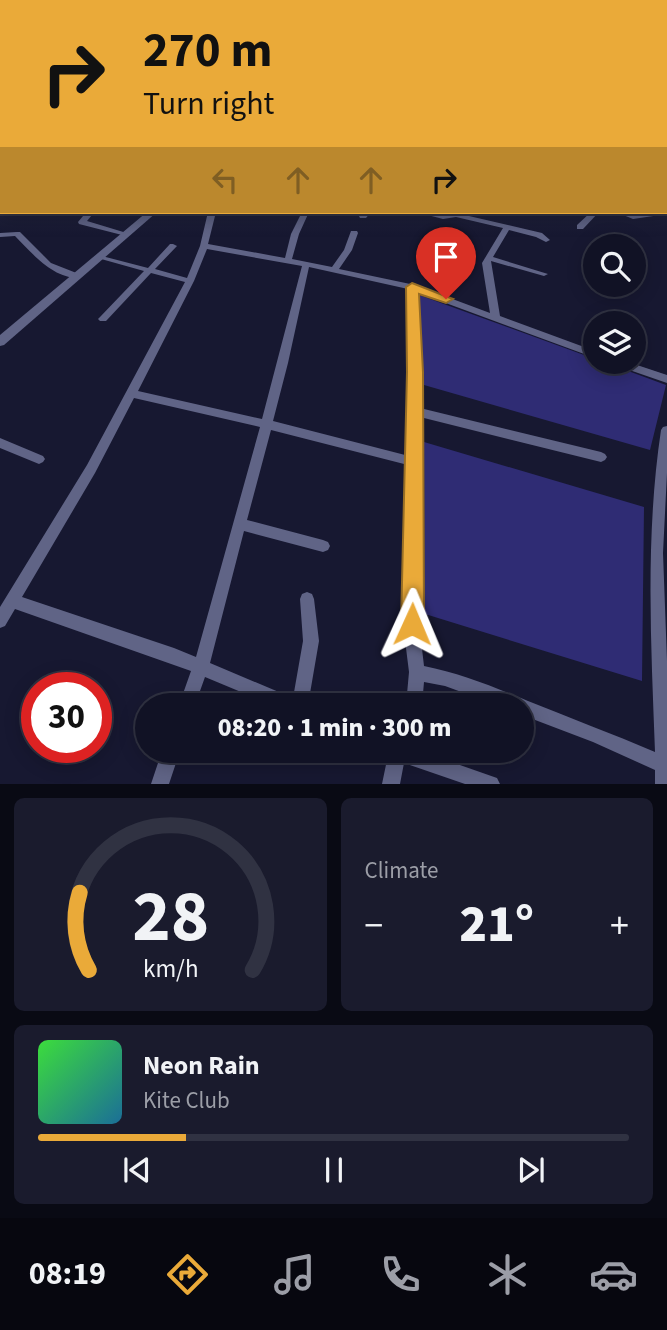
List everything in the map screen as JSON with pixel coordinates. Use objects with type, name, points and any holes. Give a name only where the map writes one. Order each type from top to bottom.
[{"type":"street","points":[[83,214],[88,215],[82,222],[126,234]]},
{"type":"street","points":[[0,342],[150,214]]},
{"type":"street","points":[[0,621],[84,481],[190,281],[204,246],[212,214]]},
{"type":"street","points":[[288,260],[295,234],[305,214]]},
{"type":"street","points":[[431,214],[444,217],[456,215],[539,235],[546,240]]},
{"type":"street","points":[[580,227],[593,214]]},
{"type":"street","points":[[625,214],[633,217],[646,214]]},
{"type":"street","points":[[496,319],[486,265],[506,229]]},
{"type":"street","points":[[334,270],[348,250],[354,233]]},
{"type":"street","points":[[0,235],[17,234],[48,265],[76,276]]},
{"type":"street","points":[[103,319],[173,246]]},
{"type":"street","points":[[204,246],[288,260],[412,287],[583,351]]},
{"type":"street","points":[[98,257],[190,281]]},
{"type":"street","points":[[488,258],[544,274]]},
{"type":"street","points":[[191,693],[201,667],[267,424],[306,264]]},
{"type":"street","points":[[412,287],[412,640],[417,671],[415,693]]},
{"type":"street","points":[[646,372],[667,379]]},
{"type":"street","points":[[131,393],[414,462]]},
{"type":"street","points":[[414,411],[601,457]]},
{"type":"street","points":[[664,784],[661,466],[667,430]]},
{"type":"street","points":[[0,443],[39,459]]},
{"type":"street","points":[[240,524],[323,546]]},
{"type":"street","points":[[302,693],[311,641],[307,599]]},
{"type":"street","points":[[12,601],[96,628],[262,693]]},
{"type":"street","points":[[417,671],[485,693]]},
{"type":"street","points":[[534,711],[665,766]]},
{"type":"street","points":[[160,784],[167,763]]},
{"type":"street","points":[[391,784],[399,763]]},
{"type":"street","points":[[433,763],[491,784]]},
{"type":"shaded area","points":[[419,295],[583,355],[583,374],[636,374],[666,385],[650,450],[424,385]]},
{"type":"shaded area","points":[[424,442],[644,507],[642,681],[425,614]]},
{"type":"route","points":[[412,624],[415,372],[412,287],[446,299]]}]
